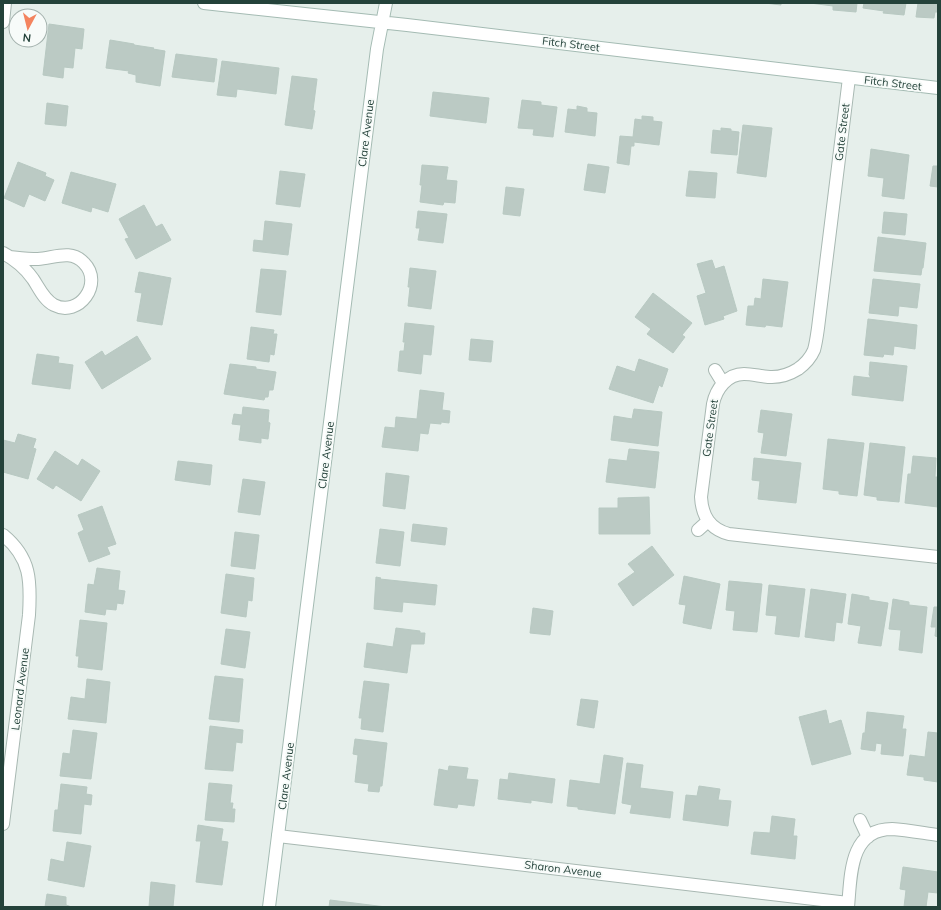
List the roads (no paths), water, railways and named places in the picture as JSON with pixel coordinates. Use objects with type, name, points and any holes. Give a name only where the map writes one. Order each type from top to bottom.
[{"type":"street","points":[[3,22],[6,3]]},
{"type":"street","name":"Fitch Street","points":[[204,3],[382,22],[938,88]]},
{"type":"street","name":"Clare Avenue","points":[[269,907],[377,49],[386,3]]},
{"type":"street","name":"Gate Street","points":[[708,521],[704,514],[701,498],[712,404],[715,395],[723,384],[734,376],[743,374],[771,377],[782,376],[792,372],[801,367],[809,359],[814,350],[849,78]]},
{"type":"street","points":[[7,255],[26,259],[40,259],[66,255],[76,257],[85,263],[90,272],[92,282],[90,292],[84,300],[75,306],[65,308],[54,305],[46,299],[32,278],[7,255]]},
{"type":"street","points":[[715,370],[723,384]]},
{"type":"street","points":[[698,530],[708,521],[721,532],[728,534],[938,557]]},
{"type":"street","name":"Leonard Avenue","points":[[3,535],[13,544],[26,565],[31,589],[29,614],[6,769],[3,824]]},
{"type":"street","points":[[860,820],[868,837]]},
{"type":"street","points":[[848,905],[856,850],[868,837],[876,832],[893,829],[938,835]]},
{"type":"street","name":"Sharon Avenue","points":[[278,836],[848,905]]}]
